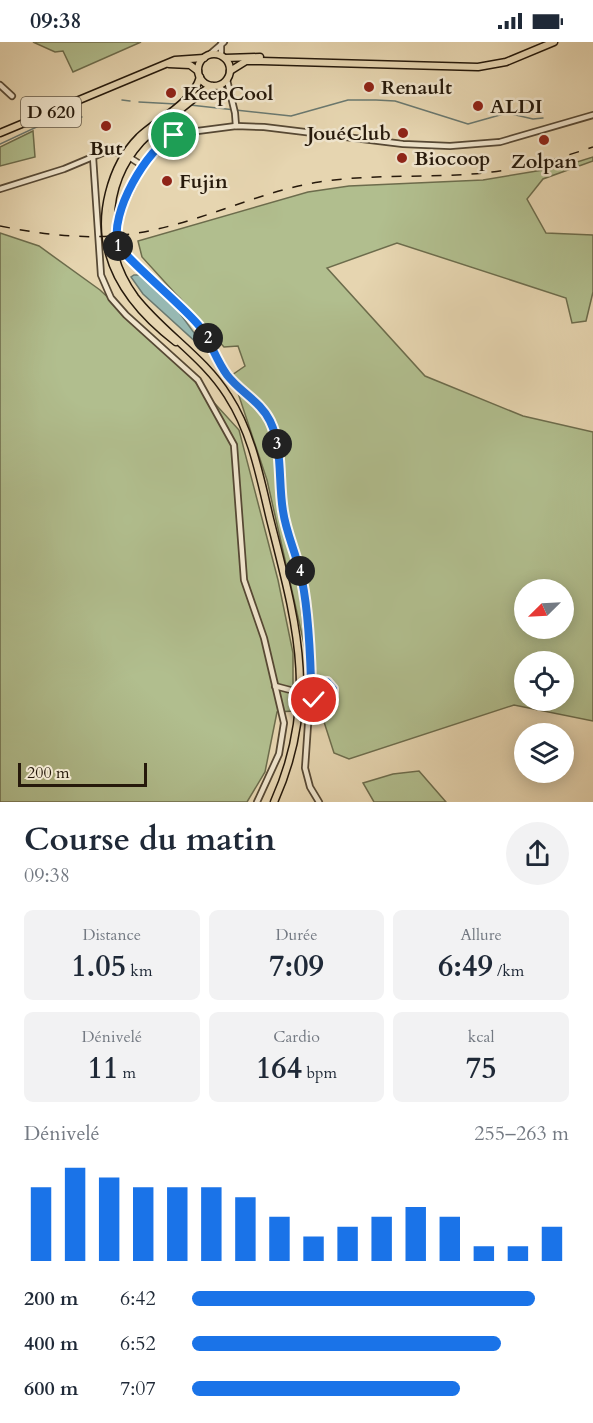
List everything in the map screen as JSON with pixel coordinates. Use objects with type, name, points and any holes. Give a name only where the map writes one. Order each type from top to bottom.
[{"type":"main road","points":[[191,97],[207,56],[477,64],[501,60],[545,42]]},
{"type":"main road","points":[[274,802],[290,760],[300,709],[300,658],[296,628],[251,444],[228,395],[198,359],[135,296],[118,268],[111,234],[111,205],[124,168],[141,142],[191,97],[227,80],[230,71],[246,61],[478,67],[506,62],[555,42]]},
{"type":"main road","name":"D 620","points":[[0,133],[175,60],[207,56]]},
{"type":"main road","points":[[223,57],[230,71]]},
{"type":"main road","name":"D 620","points":[[163,65],[190,64],[199,74]]},
{"type":"main road","points":[[199,74],[215,86]]},
{"type":"street","points":[[223,43],[223,57]]},
{"type":"street","points":[[207,56],[223,43]]},
{"type":"street","points":[[227,80],[234,106],[236,126]]},
{"type":"street","points":[[0,85],[12,96]]},
{"type":"street","points":[[215,86],[230,96]]},
{"type":"street","points":[[319,802],[310,787],[304,768],[311,681],[302,583],[285,524],[276,442],[271,423],[257,404],[226,374],[200,326],[177,300],[127,256],[118,245],[116,236],[120,212],[143,166],[165,141],[174,135],[236,126],[403,144],[450,146],[500,142],[593,115]]},
{"type":"street","points":[[0,189],[107,151],[123,153]]},
{"type":"street","points":[[93,157],[101,275],[106,289],[126,315],[198,380],[234,445],[244,580],[264,638],[284,723],[279,754],[257,802]]},
{"type":"street","points":[[132,159],[143,166]]},
{"type":"street","points":[[311,681],[327,682],[333,689],[333,694],[328,701],[314,700]]},
{"type":"street","points":[[275,686],[294,691]]},
{"type":"green space","points":[[33,42],[141,42],[73,72],[63,51],[55,52]]},
{"type":"green space","points":[[33,131],[35,157],[0,166],[0,147]]},
{"type":"green space","points":[[593,157],[593,161],[543,179],[527,199],[546,233],[593,235],[593,292],[586,321],[572,323],[566,298],[397,243],[327,268],[425,376],[523,416],[593,432],[593,721],[544,711],[574,711],[574,651],[514,651],[514,705],[349,759],[334,753],[316,697],[267,480],[232,375],[245,366],[238,346],[224,347],[142,257],[138,241],[308,192],[349,186],[483,180],[561,167]]},
{"type":"green space","points":[[0,233],[39,246],[100,290],[177,362],[239,430],[278,580],[293,653],[293,711],[277,712],[265,772],[247,802],[0,802]]},
{"type":"green space","points":[[419,771],[446,802],[374,802],[363,783],[393,774]]},
{"type":"water","points":[[142,275],[176,308],[200,341],[198,344],[143,294],[131,277]]},
{"type":"waterway","points":[[122,100],[130,101]]},
{"type":"waterway","points":[[190,105],[291,116],[348,100],[376,100],[395,101],[468,124],[507,113],[533,119],[543,118]]},
{"type":"waterway","points":[[139,102],[176,104]]},
{"type":"waterway","points":[[0,144],[58,117],[82,117]]},
{"type":"tunnel","points":[[294,691],[313,700]]},
{"type":"railway","points":[[0,226],[38,233],[76,236],[134,234],[174,225],[277,192],[319,182],[492,172],[543,162],[593,147]]},
{"type":"place","name":"Renault","points":[[369,87]]},
{"type":"place","name":"KeepCool","points":[[171,93]]},
{"type":"place","name":"ALDI","points":[[478,106]]},
{"type":"place","name":"But","points":[[106,126]]},
{"type":"place","name":"JouéClub","points":[[403,133]]},
{"type":"place","name":"Zolpan","points":[[544,140]]},
{"type":"place","name":"Biocoop","points":[[402,158]]},
{"type":"place","name":"Fujin","points":[[167,181]]},
{"type":"route","points":[[174,135],[165,141],[143,166],[125,200],[117,225],[118,245],[127,256],[177,300],[200,326],[226,374],[257,404],[271,423],[276,442],[280,495],[285,524],[300,570],[311,681],[327,682],[333,689],[331,699],[328,701],[314,700]]}]
